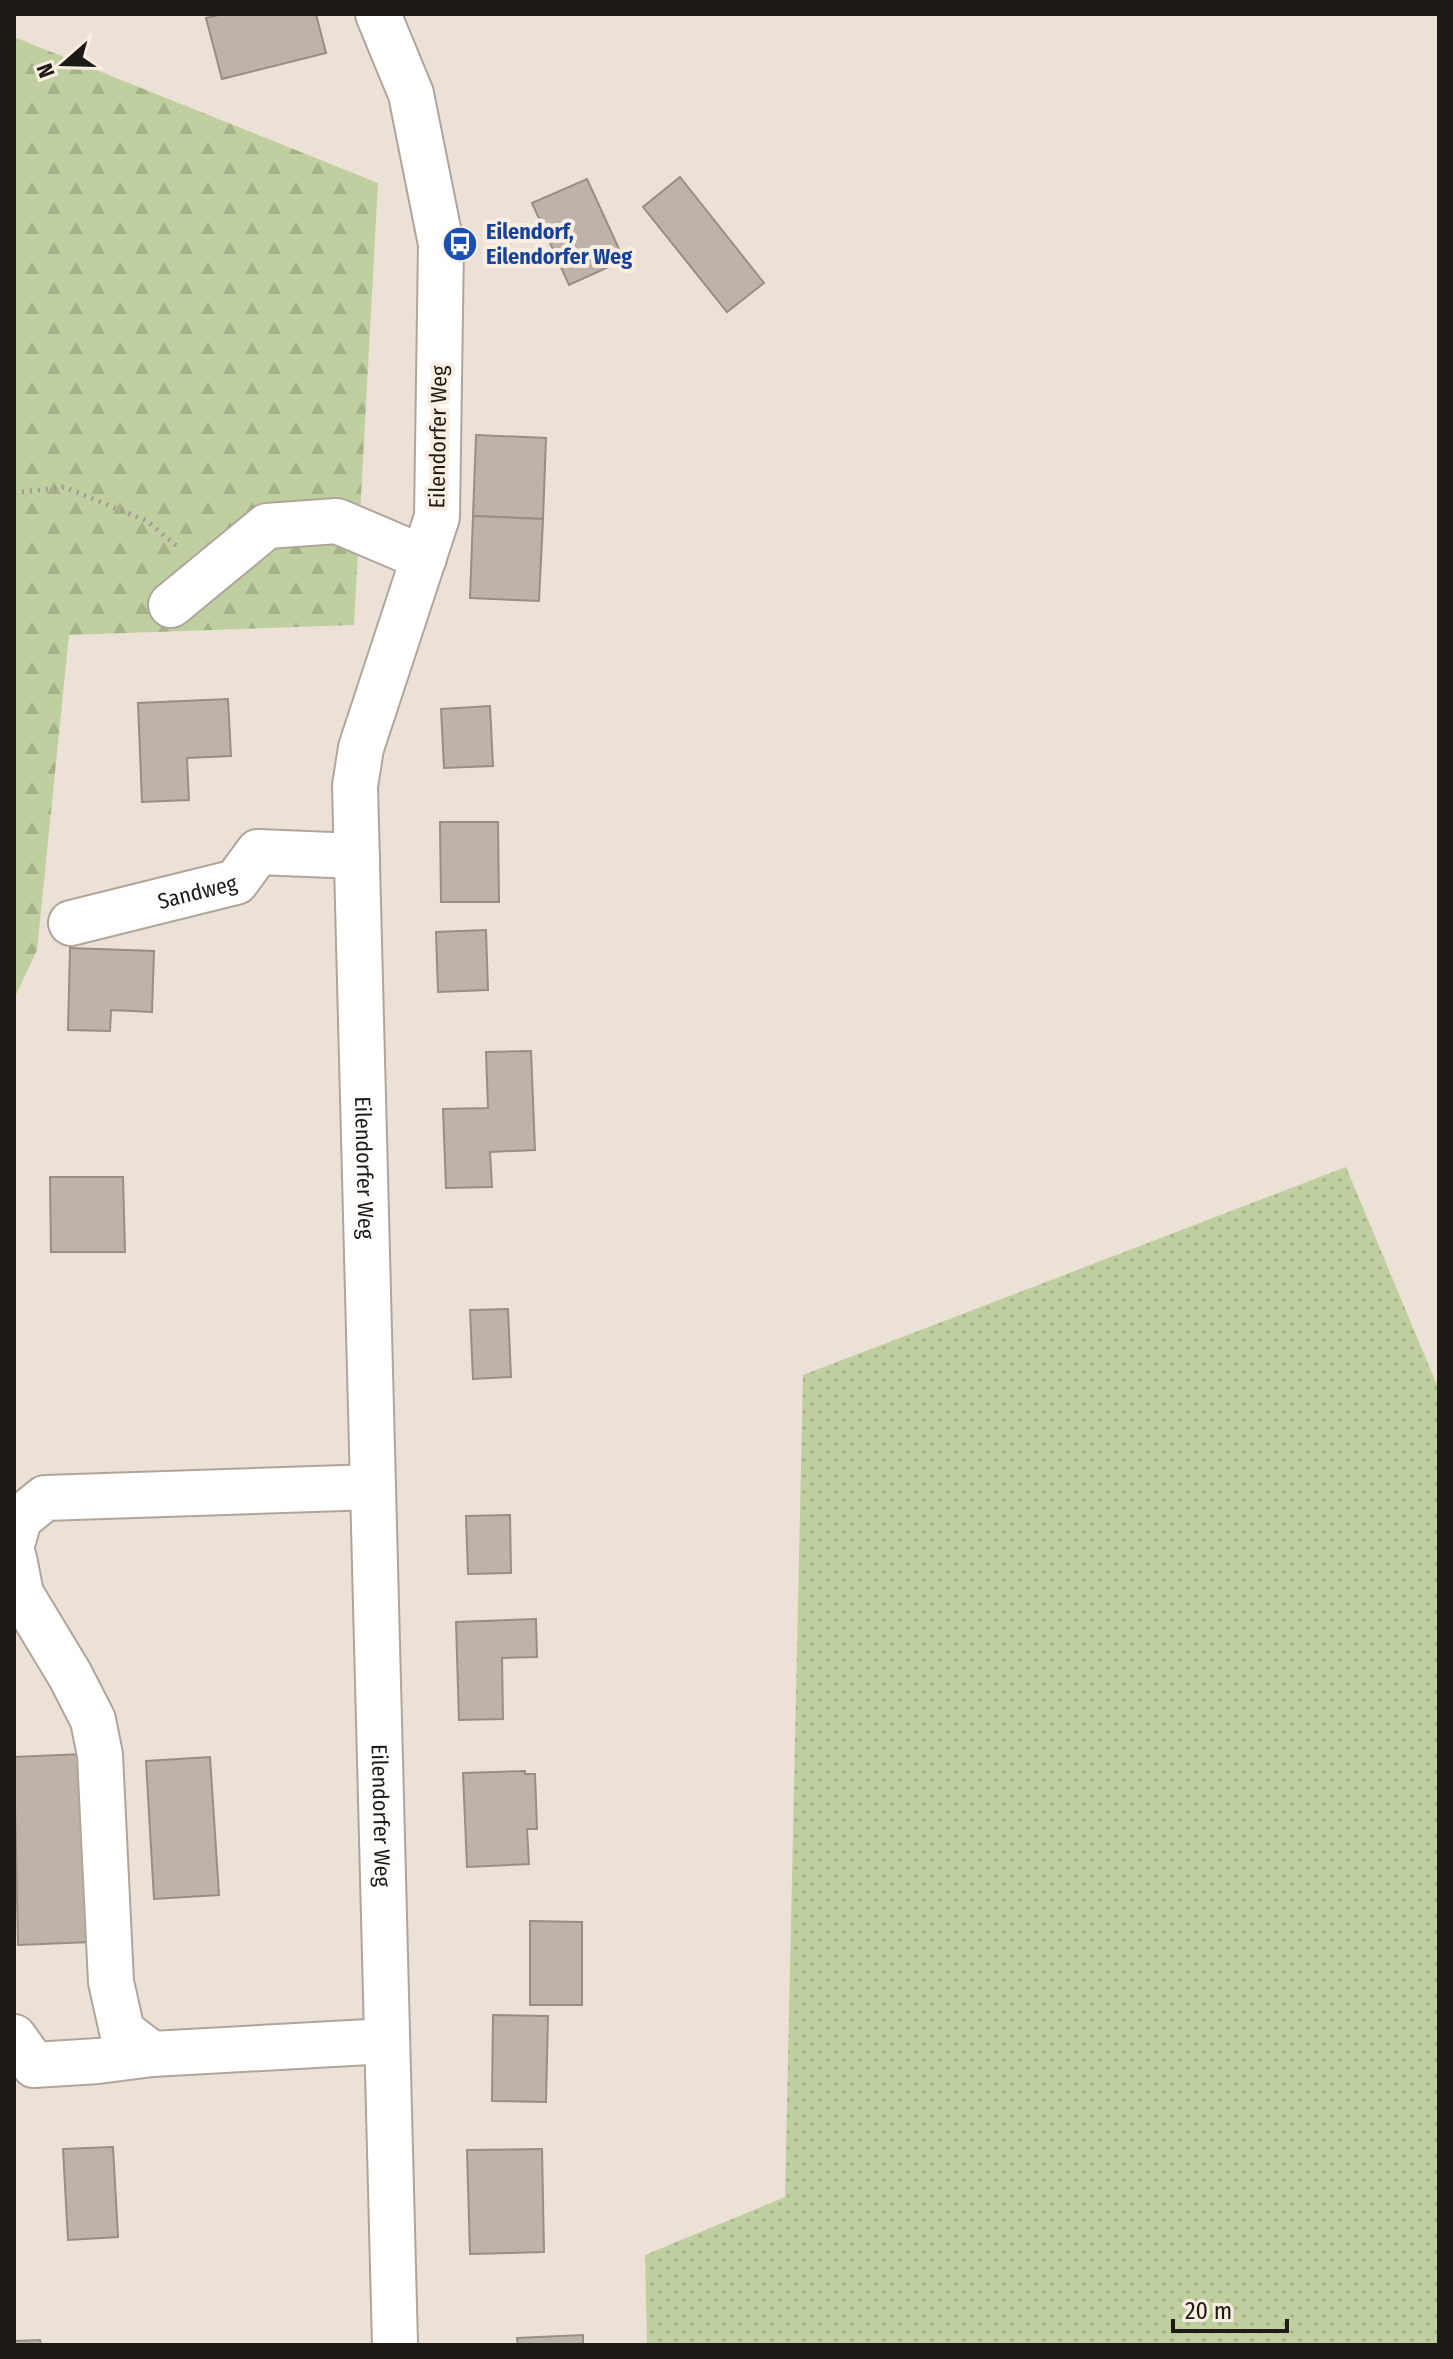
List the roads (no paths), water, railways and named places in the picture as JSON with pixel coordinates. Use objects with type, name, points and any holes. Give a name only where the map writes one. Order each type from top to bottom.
[{"type":"street","name":"Eilendorfer Weg","points":[[378,14],[411,94],[441,244],[437,517],[361,748],[355,786],[395,2345]]},
{"type":"street","points":[[171,605],[267,526],[337,521],[424,558]]},
{"type":"street","name":"Sandweg","points":[[71,923],[236,882],[258,852],[357,856]]},
{"type":"street","points":[[14,1538],[19,1519],[45,1498],[373,1487]]},
{"type":"street","points":[[14,1558],[24,1630],[93,1720],[100,1755],[111,1982],[122,2031],[152,2054]]},
{"type":"street","points":[[14,2037],[34,2065],[152,2054],[387,2041]]},
{"type":"place","name":"Eilendorf, Eilendorfer Weg","points":[[460,244]]}]
